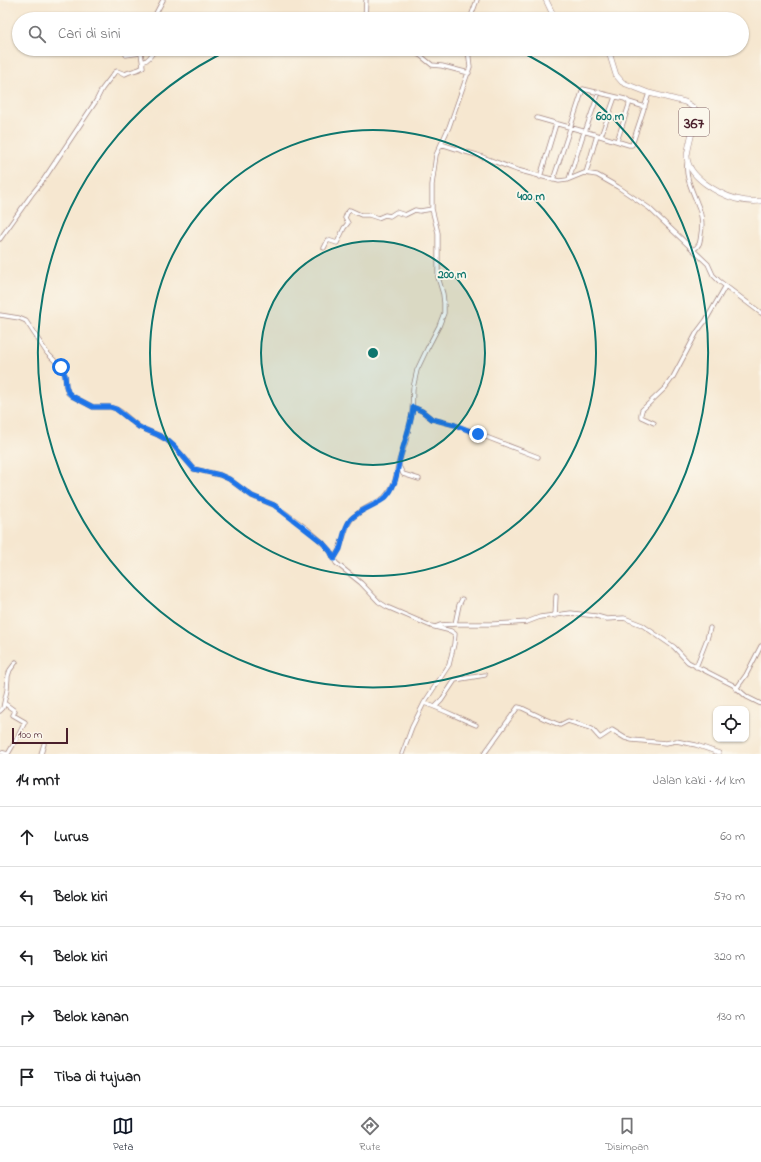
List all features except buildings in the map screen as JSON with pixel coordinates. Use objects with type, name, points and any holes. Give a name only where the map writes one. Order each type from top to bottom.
[{"type":"main road","points":[[546,0],[552,12]]},
{"type":"main road","name":"367","points":[[611,56],[614,71],[619,79],[626,84],[649,93],[685,102],[693,106],[695,113],[689,144],[688,162]]},
{"type":"main road","points":[[688,162],[696,175],[716,190],[737,199],[761,201]]},
{"type":"street","points":[[157,12],[163,0]]},
{"type":"street","points":[[365,12],[366,0]]},
{"type":"street","points":[[473,12],[477,0]]},
{"type":"street","points":[[0,239],[44,179],[114,72],[117,71],[124,74],[144,67],[142,56]]},
{"type":"street","points":[[143,62],[148,60],[152,56]]},
{"type":"street","points":[[421,56],[432,66],[442,66],[468,73]]},
{"type":"street","points":[[334,559],[339,550],[349,522],[361,511],[386,496],[396,481],[410,426],[416,370],[439,326],[444,313],[443,294],[438,277],[438,233],[432,209],[432,185],[438,150],[452,120],[468,73],[470,62],[469,56]]},
{"type":"street","points":[[554,180],[582,89],[585,88],[615,96],[645,107]]},
{"type":"street","points":[[569,179],[599,92]]},
{"type":"street","points":[[537,118],[632,145],[649,93]]},
{"type":"street","points":[[586,173],[615,96]]},
{"type":"street","points":[[616,141],[629,105],[628,102]]},
{"type":"street","points":[[540,176],[556,124]]},
{"type":"street","points":[[441,144],[477,155],[517,170],[559,181],[586,173],[597,175],[649,208],[708,264],[713,275],[725,287],[761,313]]},
{"type":"street","points":[[688,162],[686,168],[687,174],[698,204],[702,227],[700,243],[693,250]]},
{"type":"street","points":[[324,248],[328,240],[337,242],[348,223],[345,218],[350,210],[361,215],[369,215],[378,218],[386,215],[390,216],[396,212],[405,215],[415,210],[420,211],[432,209]]},
{"type":"street","points":[[654,423],[642,418],[642,410],[665,388],[673,377],[697,332],[706,320],[725,287]]},
{"type":"street","points":[[0,315],[19,318],[26,322],[47,353],[61,367],[65,375],[66,386],[70,394],[93,407],[110,407],[116,409],[139,427],[167,440],[194,469],[220,475],[229,479],[252,496],[274,505],[322,542],[342,568],[365,587],[378,602],[435,627],[454,633],[454,644],[449,665],[424,703],[412,727],[402,754]]},
{"type":"street","points":[[413,407],[422,411],[432,419],[455,425],[538,457]]},
{"type":"street","points":[[399,465],[403,474],[419,479]]},
{"type":"street","points":[[555,616],[556,596]]},
{"type":"street","points":[[455,624],[459,605],[462,599]]},
{"type":"street","points":[[435,627],[440,625],[455,624],[527,622],[540,618],[571,614],[596,616],[607,619],[624,618],[642,625],[674,647],[682,657],[696,667],[726,681],[733,685],[747,698],[761,704]]},
{"type":"street","points":[[696,667],[710,628]]},
{"type":"street","points":[[736,689],[746,675],[761,646]]},
{"type":"street","points":[[0,711],[3,708],[8,676],[10,670],[16,662]]},
{"type":"street","points":[[435,707],[441,701],[455,680],[485,675]]},
{"type":"street","points":[[0,752],[7,754],[25,722],[13,715],[14,711],[4,703]]},
{"type":"street","points":[[424,703],[476,725]]},
{"type":"street","points":[[484,754],[518,707],[560,725],[568,721],[587,727],[592,729],[600,738],[612,730],[625,738],[632,740],[666,743],[676,741],[696,745],[719,753]]},
{"type":"street","points":[[41,754],[44,744]]},
{"type":"route","points":[[61,367],[65,375],[68,392],[72,396],[89,406],[97,408],[110,407],[116,409],[134,424],[167,440],[194,469],[220,475],[229,479],[252,496],[274,505],[306,528],[322,542],[330,551],[334,559],[351,519],[361,511],[384,498],[389,493],[396,481],[399,461],[406,441],[413,407],[418,408],[432,419],[455,425],[478,434]]}]
